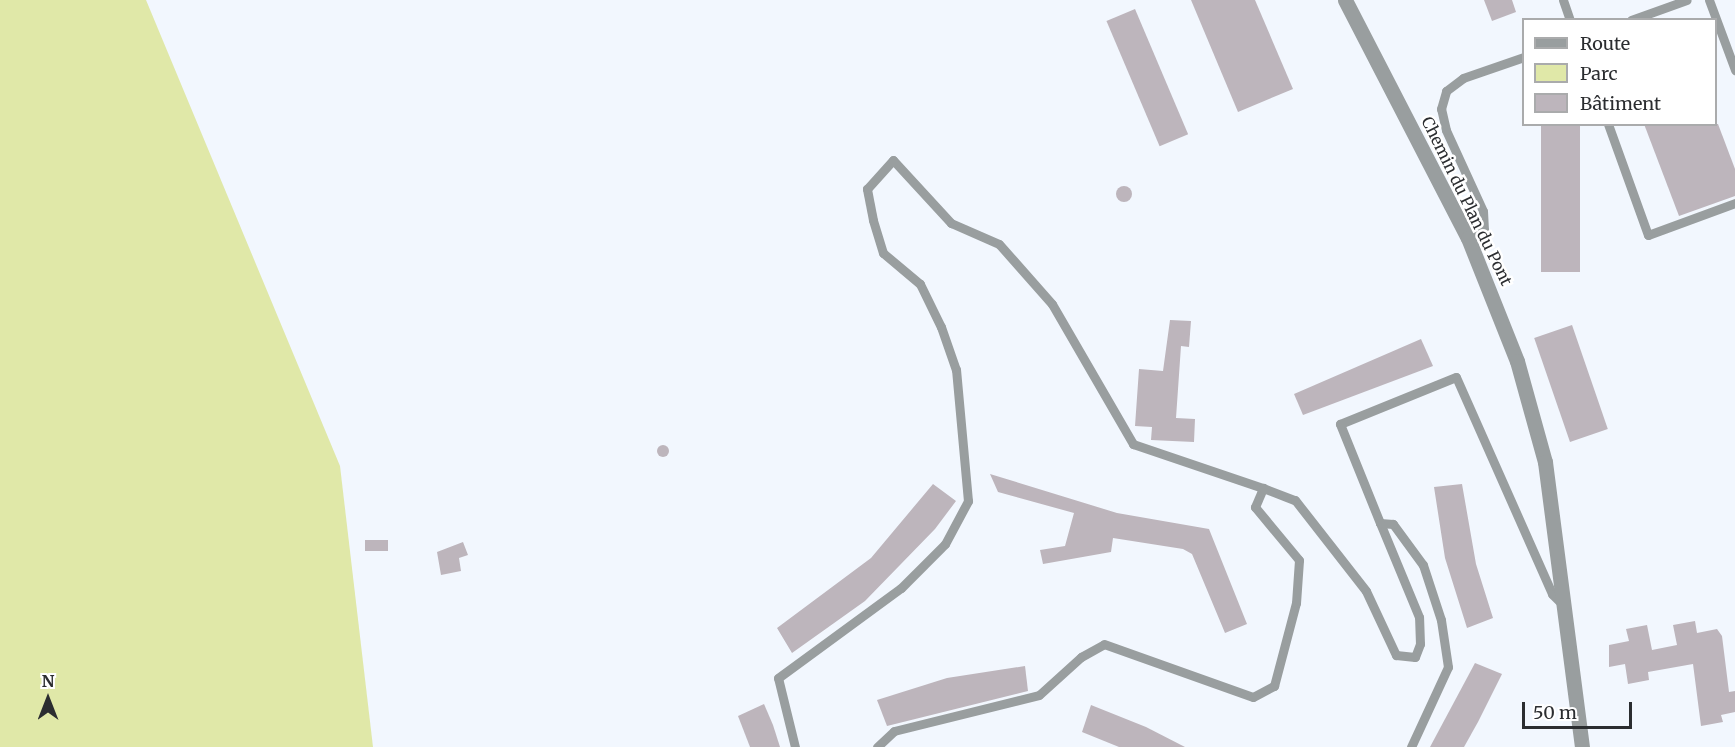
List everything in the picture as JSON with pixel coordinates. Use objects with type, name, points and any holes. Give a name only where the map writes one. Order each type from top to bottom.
[{"type":"street","name":"Chemin du Plan du Pont","points":[[1345,0],[1468,238],[1517,361],[1545,462],[1582,747]]},
{"type":"lane","points":[[1563,0],[1569,18]]},
{"type":"lane","points":[[1637,18],[1687,0]]},
{"type":"lane","points":[[1710,0],[1716,18]]},
{"type":"lane","points":[[1717,20],[1735,70]]},
{"type":"lane","points":[[1468,238],[1484,230],[1483,211],[1446,130],[1441,109],[1446,91],[1463,78],[1522,58]]},
{"type":"lane","points":[[1609,126],[1648,235],[1735,203]]},
{"type":"lane","points":[[795,747],[778,678],[901,588],[945,544],[968,501],[959,394],[941,327],[920,284],[883,253],[873,220],[867,189],[893,160],[951,223],[999,244],[1052,304],[1133,444],[1295,500],[1366,591],[1396,655],[1415,657],[1420,644],[1419,617],[1340,424],[1456,377],[1552,594],[1562,604]]},
{"type":"lane","points":[[877,747],[894,731],[1039,695],[1104,644],[1252,697],[1274,686],[1296,603],[1299,560],[1255,507],[1263,488]]},
{"type":"lane","points":[[1380,523],[1393,524],[1423,566],[1442,620],[1448,667],[1411,747]]},
{"type":"green space","points":[[0,0],[146,0],[340,466],[373,747],[0,747]]},
{"type":"building","points":[[1191,0],[1255,0],[1293,89],[1238,112]]},
{"type":"building","points":[[1484,0],[1512,0],[1516,12],[1492,21]]},
{"type":"building","points":[[1135,9],[1188,134],[1160,146],[1106,21]]},
{"type":"building","points":[[1718,124],[1735,169],[1735,196],[1679,216],[1645,126],[1717,126]]},
{"type":"building","points":[[1541,126],[1580,126],[1580,272],[1541,272]]},
{"type":"building","points":[[1121,186],[1127,186],[1132,194],[1130,200],[1121,202],[1116,197],[1116,191]]},
{"type":"building","points":[[1170,320],[1191,321],[1189,347],[1181,346],[1176,418],[1195,419],[1194,442],[1151,440],[1152,427],[1135,426],[1139,369],[1163,371]]},
{"type":"building","points":[[1572,325],[1608,429],[1570,442],[1534,338]]},
{"type":"building","points":[[1421,339],[1433,366],[1303,415],[1294,394]]},
{"type":"building","points":[[665,445],[669,451],[665,457],[661,457],[657,449]]},
{"type":"building","points":[[990,474],[1117,513],[1209,529],[1247,624],[1225,633],[1192,554],[1183,549],[1113,538],[1111,552],[1043,564],[1040,550],[1065,546],[1074,513],[998,492]]},
{"type":"building","points":[[933,484],[956,501],[935,529],[865,601],[792,653],[777,628],[871,558]]},
{"type":"building","points":[[1462,484],[1476,564],[1493,618],[1467,628],[1445,558],[1434,487]]},
{"type":"building","points":[[365,540],[388,540],[388,551],[365,551]]},
{"type":"building","points":[[463,542],[468,555],[459,558],[461,571],[441,575],[437,552]]},
{"type":"building","points":[[1695,621],[1697,633],[1717,629],[1722,636],[1729,692],[1735,691],[1735,712],[1721,715],[1723,722],[1701,726],[1693,664],[1648,672],[1649,680],[1628,684],[1625,664],[1609,667],[1609,645],[1629,641],[1626,629],[1647,625],[1652,650],[1677,645],[1673,625]]},
{"type":"building","points":[[1475,663],[1502,674],[1478,722],[1464,747],[1430,747]]},
{"type":"building","points":[[1025,666],[1028,691],[887,726],[877,700],[947,678]]},
{"type":"building","points":[[764,704],[780,747],[750,747],[738,716]]},
{"type":"building","points":[[1091,705],[1146,727],[1185,747],[1119,747],[1082,732]]}]
